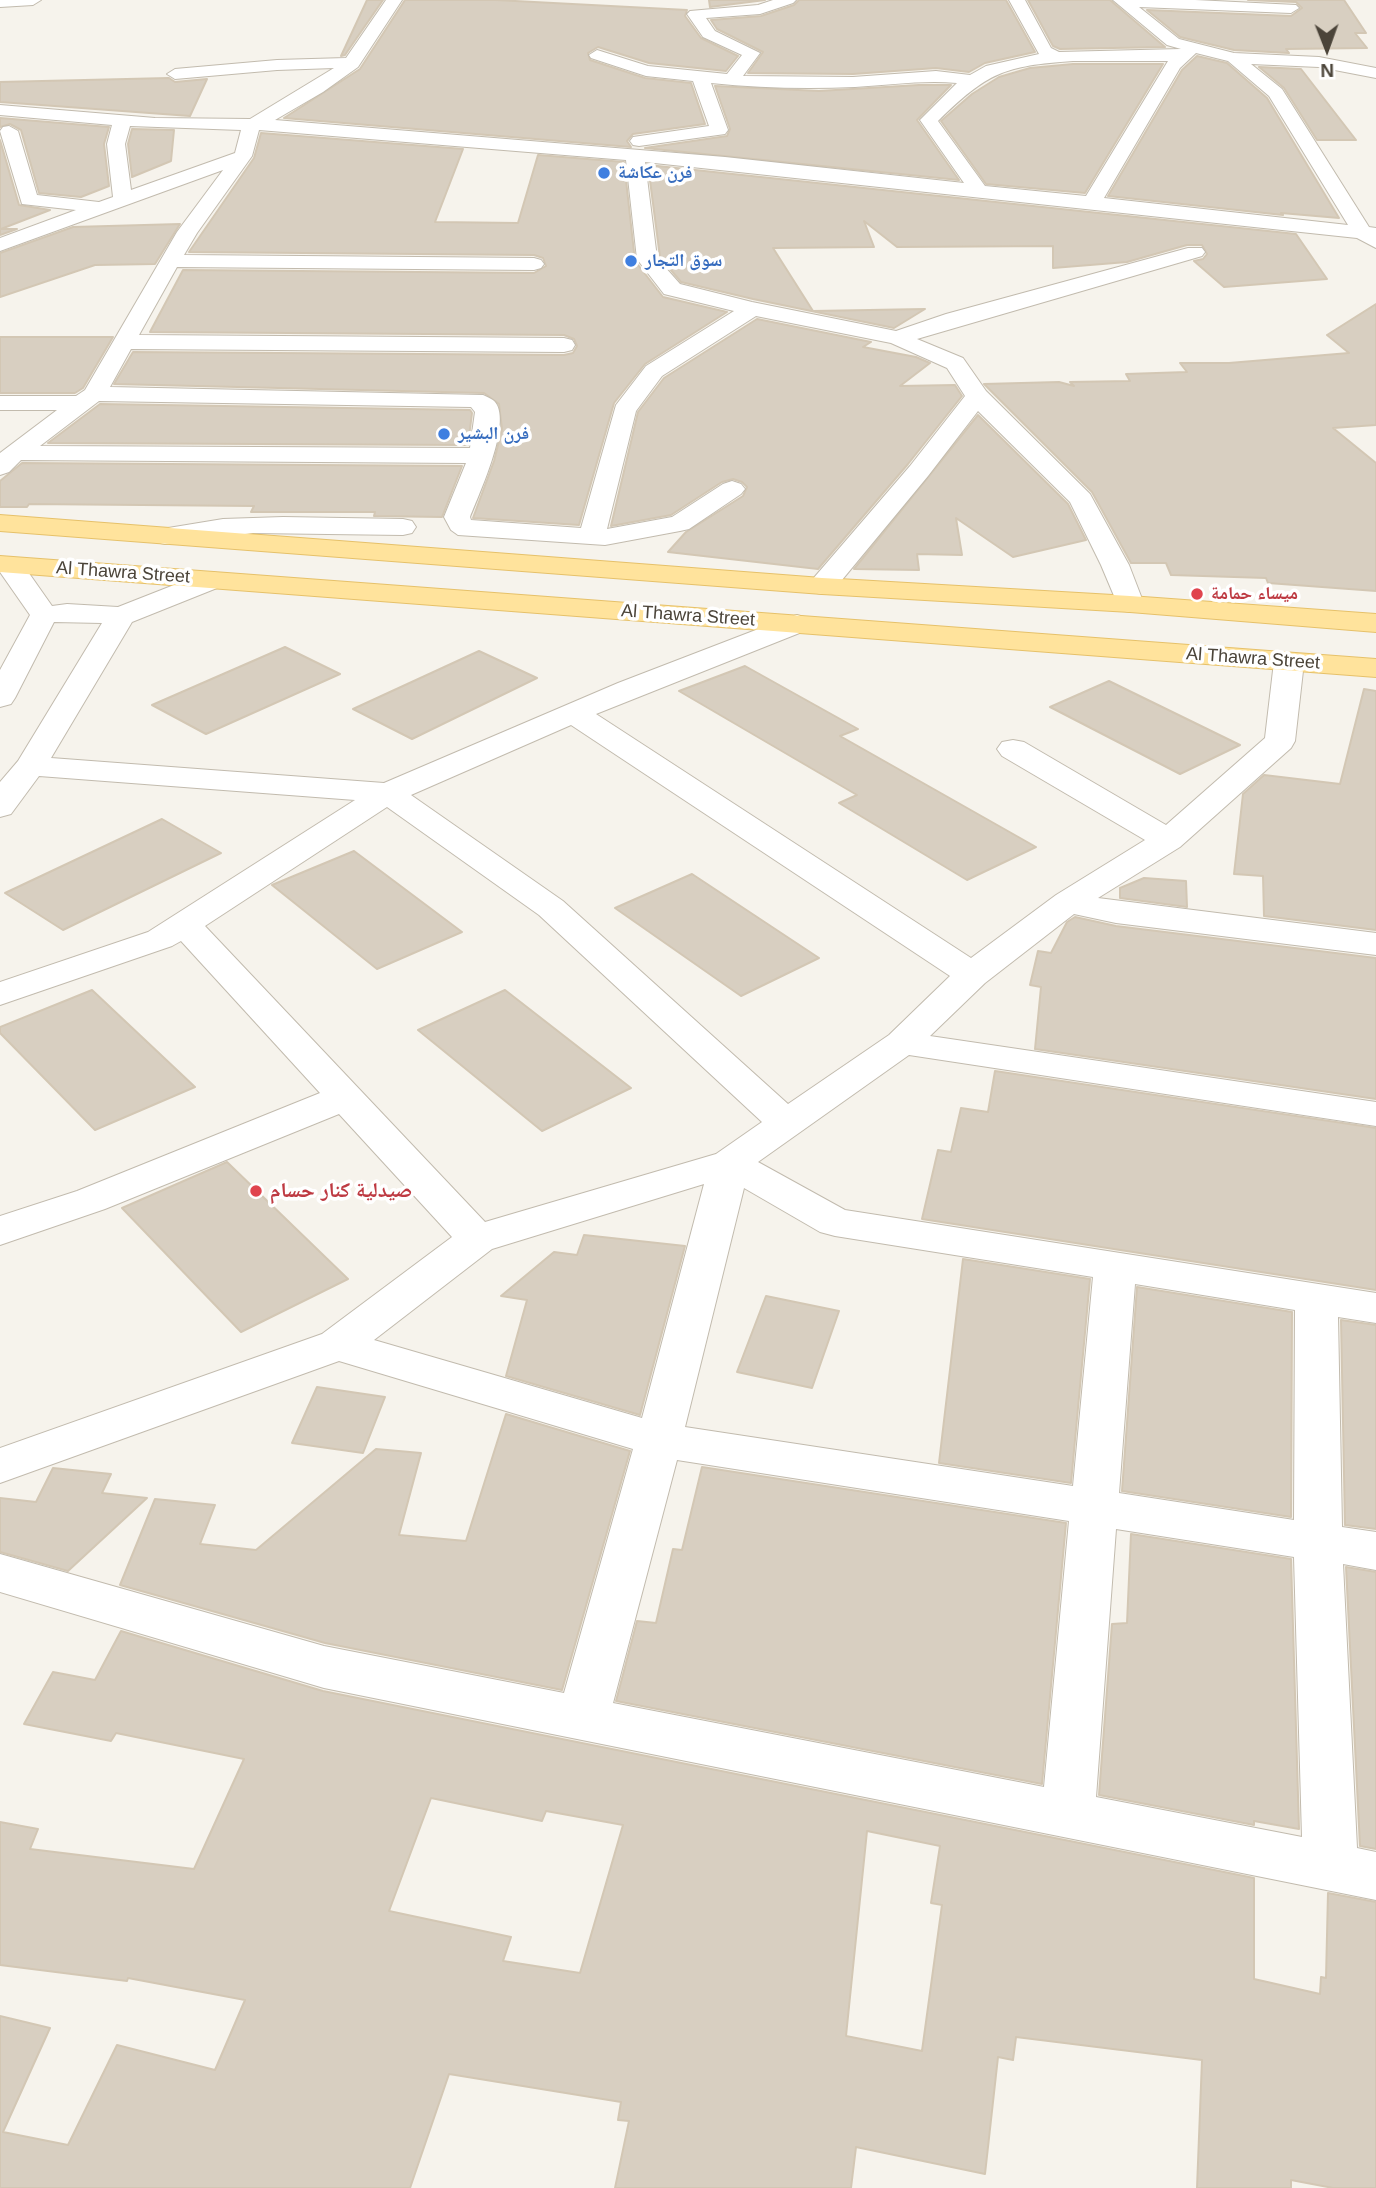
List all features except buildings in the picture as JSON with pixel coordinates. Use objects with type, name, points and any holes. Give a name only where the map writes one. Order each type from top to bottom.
[{"type":"main road","name":"Al Thawra Street","points":[[0,523],[822,586],[1130,604],[1376,623]]},
{"type":"main road","name":"Al Thawra Street","points":[[4,564],[1376,668]]},
{"type":"street","points":[[0,2],[33,0]]},
{"type":"street","points":[[8,460],[86,399],[124,342],[187,232],[243,156],[250,126],[352,63],[369,42],[380,15],[394,0]]},
{"type":"street","points":[[731,79],[751,53],[709,34],[695,14],[788,0]]},
{"type":"street","points":[[1017,0],[1045,51],[1056,57]]},
{"type":"street","points":[[1122,1],[1188,51]]},
{"type":"street","points":[[1122,1],[1291,8]]},
{"type":"street","points":[[1092,202],[1173,65],[1188,51]]},
{"type":"street","points":[[980,192],[929,120],[973,80],[1006,64],[1056,57],[1188,51],[1234,58],[1319,62],[1376,73]]},
{"type":"street","points":[[597,55],[646,71],[700,77],[853,82],[936,76],[973,80]]},
{"type":"street","points":[[1234,58],[1276,93],[1372,236]]},
{"type":"street","points":[[175,74],[264,66],[352,63]]},
{"type":"street","points":[[594,154],[623,143],[719,130],[700,77]]},
{"type":"street","points":[[0,110],[155,123],[297,127],[725,163],[1092,202],[1372,236]]},
{"type":"street","points":[[103,207],[29,200],[4,131],[155,123]]},
{"type":"street","points":[[121,125],[116,144],[123,200]]},
{"type":"street","points":[[0,245],[243,156]]},
{"type":"street","points":[[635,156],[647,258],[672,289],[752,309],[897,338],[955,363],[977,396],[1081,499],[1115,565],[1130,604]]},
{"type":"street","points":[[897,338],[967,315],[1195,252]]},
{"type":"street","points":[[170,261],[534,264]]},
{"type":"street","points":[[592,537],[624,410],[654,371],[752,309]]},
{"type":"street","points":[[124,342],[564,345]]},
{"type":"street","points":[[822,586],[919,471],[977,396]]},
{"type":"street","points":[[0,403],[86,399],[475,400],[485,405],[487,412],[482,456],[457,517],[460,524],[467,529],[592,537],[617,535],[680,523],[732,489]]},
{"type":"street","points":[[8,460],[482,456]]},
{"type":"street","points":[[164,536],[195,529],[242,527],[403,527]]},
{"type":"street","points":[[4,564],[44,615]]},
{"type":"street","points":[[44,615],[76,612],[121,616],[212,580]]},
{"type":"street","points":[[0,698],[44,615]]},
{"type":"street","points":[[12,784],[121,616]]},
{"type":"street","points":[[0,994],[160,939],[387,793],[573,713],[797,624]]},
{"type":"street","points":[[0,1466],[338,1345],[477,1238],[730,1163],[902,1043],[972,975],[1069,902],[1168,840],[1280,741],[1289,662]]},
{"type":"street","points":[[573,713],[972,975]]},
{"type":"street","points":[[1013,749],[1168,840]]},
{"type":"street","points":[[12,784],[387,793],[551,908],[786,1123]]},
{"type":"street","points":[[1069,902],[1116,913],[1376,944]]},
{"type":"street","points":[[184,924],[477,1238]]},
{"type":"street","points":[[902,1043],[1376,1114]]},
{"type":"street","points":[[0,1231],[91,1200],[345,1097]]},
{"type":"street","points":[[730,1163],[835,1222],[1376,1308]]},
{"type":"street","points":[[583,1717],[659,1440],[730,1163]]},
{"type":"street","points":[[1068,1814],[1115,1267]]},
{"type":"street","points":[[0,1573],[324,1667],[1353,1871],[1318,1543],[1316,1299]]},
{"type":"street","points":[[338,1345],[659,1440],[1376,1551]]},
{"type":"place","name":"فرن عكاشة","points":[[604,173]]},
{"type":"place","name":"سوق التجار","points":[[631,261]]},
{"type":"place","name":"فرن البشير","points":[[444,434]]},
{"type":"place","name":"ميساء حمامة","points":[[1197,594]]},
{"type":"place","name":"صيدلية كنار حسام","points":[[256,1191]]}]
